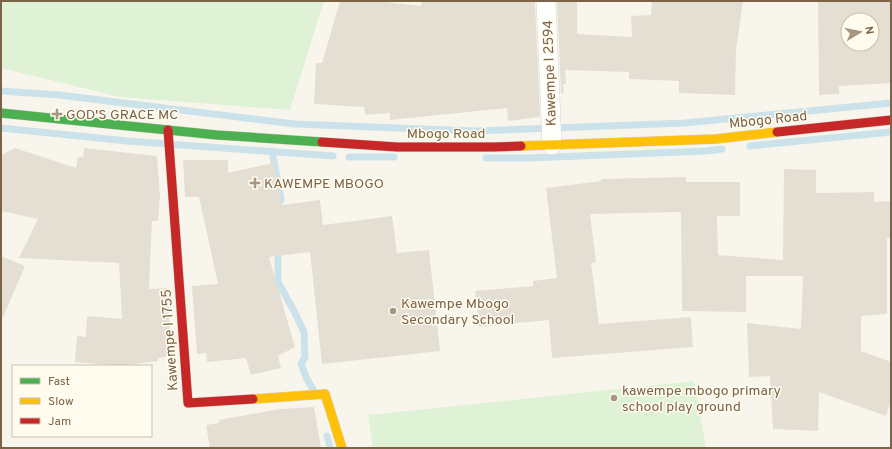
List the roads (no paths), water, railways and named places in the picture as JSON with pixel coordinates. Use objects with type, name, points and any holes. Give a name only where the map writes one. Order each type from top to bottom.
[{"type":"street","name":"Kawempe I 2594","points":[[546,1],[552,145]]},
{"type":"street","name":"Mbogo Road","points":[[1,113],[217,135],[397,146],[552,145],[716,138],[891,120]]},
{"type":"street","name":"Kawempe I 1755","points":[[168,130],[188,403],[326,394],[342,448]]},
{"type":"waterway","points":[[1,91],[59,95],[295,124],[475,131],[685,123],[891,103]]},
{"type":"waterway","points":[[1,128],[127,141],[333,156]]},
{"type":"waterway","points":[[750,146],[891,132]]},
{"type":"waterway","points":[[486,158],[529,158],[706,151],[722,149]]},
{"type":"waterway","points":[[272,151],[281,200]]},
{"type":"waterway","points":[[349,157],[394,157]]},
{"type":"waterway","points":[[278,248],[278,282],[304,332],[305,357],[301,364],[314,391]]},
{"type":"waterway","points":[[327,436],[330,448]]},
{"type":"place","name":"GOD'S GRACE MC","points":[[57,114]]},
{"type":"place","name":"KAWEMPE MBOGO","points":[[255,183]]},
{"type":"place","name":"Kawempe Mbogo Secondary School","points":[[393,311]]},
{"type":"place","name":"kawempe mbogo primary school play ground","points":[[614,398]]}]
